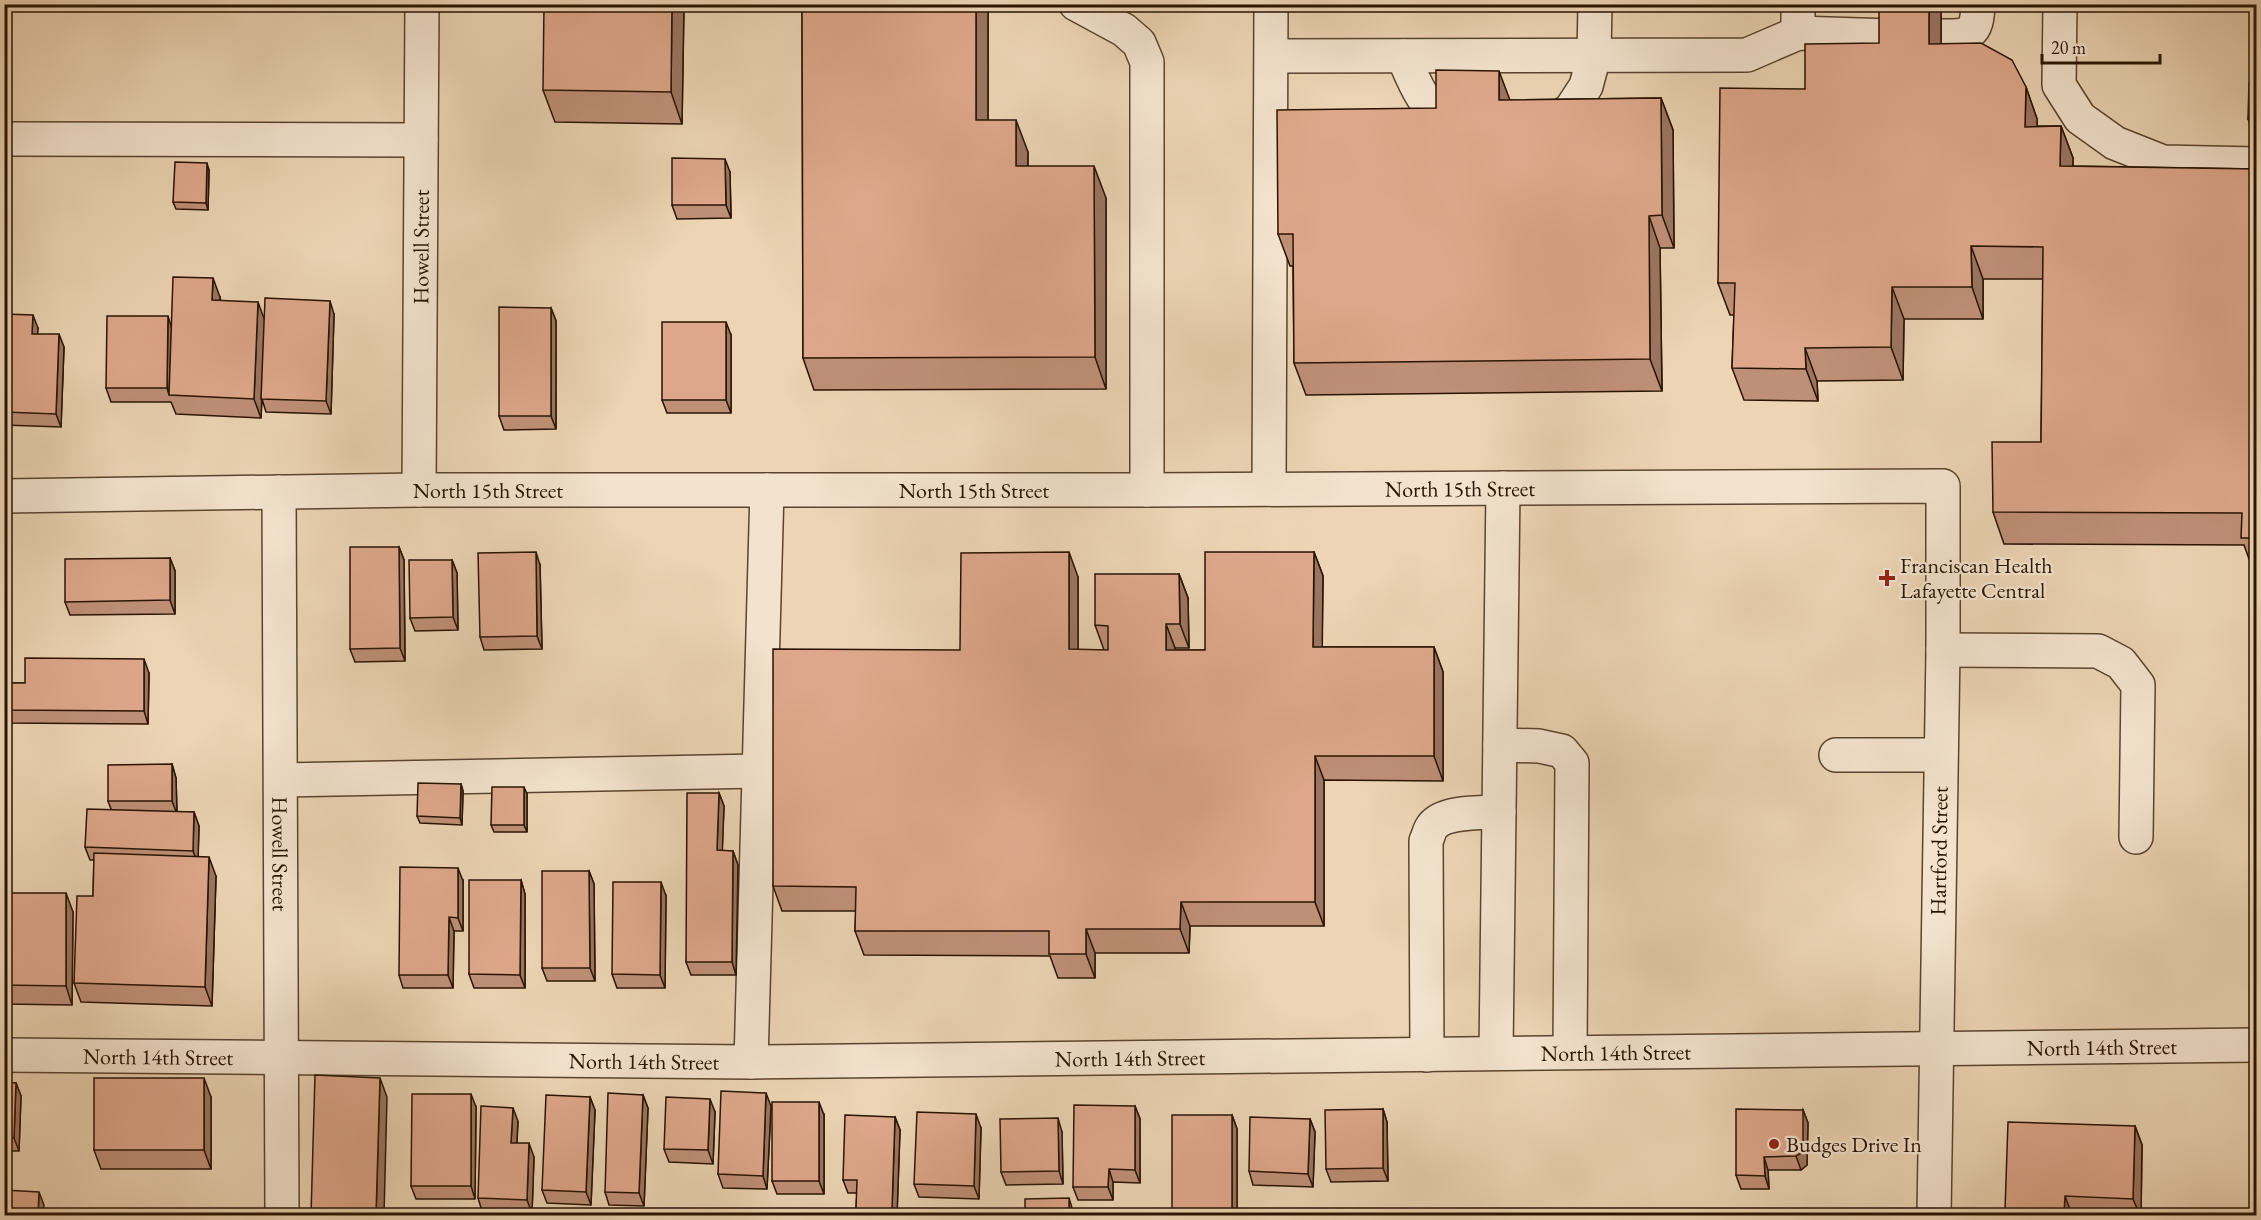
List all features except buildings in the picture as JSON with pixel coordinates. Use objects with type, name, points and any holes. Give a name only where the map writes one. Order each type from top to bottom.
[{"type":"street","name":"Howell Street","points":[[419,490],[422,4]]},
{"type":"street","points":[[1076,4],[1124,30],[1139,43],[1148,62],[1147,490]]},
{"type":"street","points":[[1269,489],[1271,4]]},
{"type":"street","points":[[1511,121],[1557,120],[1571,109],[1586,86],[1594,56],[1595,4]]},
{"type":"street","points":[[1941,36],[1964,36],[1972,31],[1977,21],[1978,4]]},
{"type":"street","points":[[2060,4],[2059,85],[2080,118],[2115,143],[2163,162],[2256,164]]},
{"type":"street","points":[[1272,56],[1747,55],[1798,19],[1891,36]]},
{"type":"street","points":[[1403,56],[1422,98],[1437,116],[1448,122]]},
{"type":"street","points":[[4,139],[421,140]]},
{"type":"street","name":"North 15th Street","points":[[4,496],[419,490],[1147,490],[1944,486]]},
{"type":"street","name":"Hartford Street","points":[[1934,1215],[1944,486]]},
{"type":"street","points":[[1496,1053],[1503,488]]},
{"type":"street","points":[[751,1062],[766,490]]},
{"type":"street","name":"Howell Street","points":[[279,492],[282,1215]]},
{"type":"street","points":[[1943,650],[2098,651],[2121,663],[2138,685],[2136,837]]},
{"type":"street","points":[[1500,745],[1539,746],[1562,752],[1572,763],[1570,1052]]},
{"type":"street","points":[[1836,755],[1941,755]]},
{"type":"street","points":[[281,780],[759,771]]},
{"type":"street","points":[[1427,1055],[1426,841],[1433,826],[1448,817],[1499,812]]},
{"type":"street","name":"North 14th Street","points":[[4,1054],[751,1062],[2256,1045]]},
{"type":"place","name":"Franciscan Health Lafayette Central","points":[[1887,578]]},
{"type":"place","name":"Budges Drive In","points":[[1774,1144]]}]
